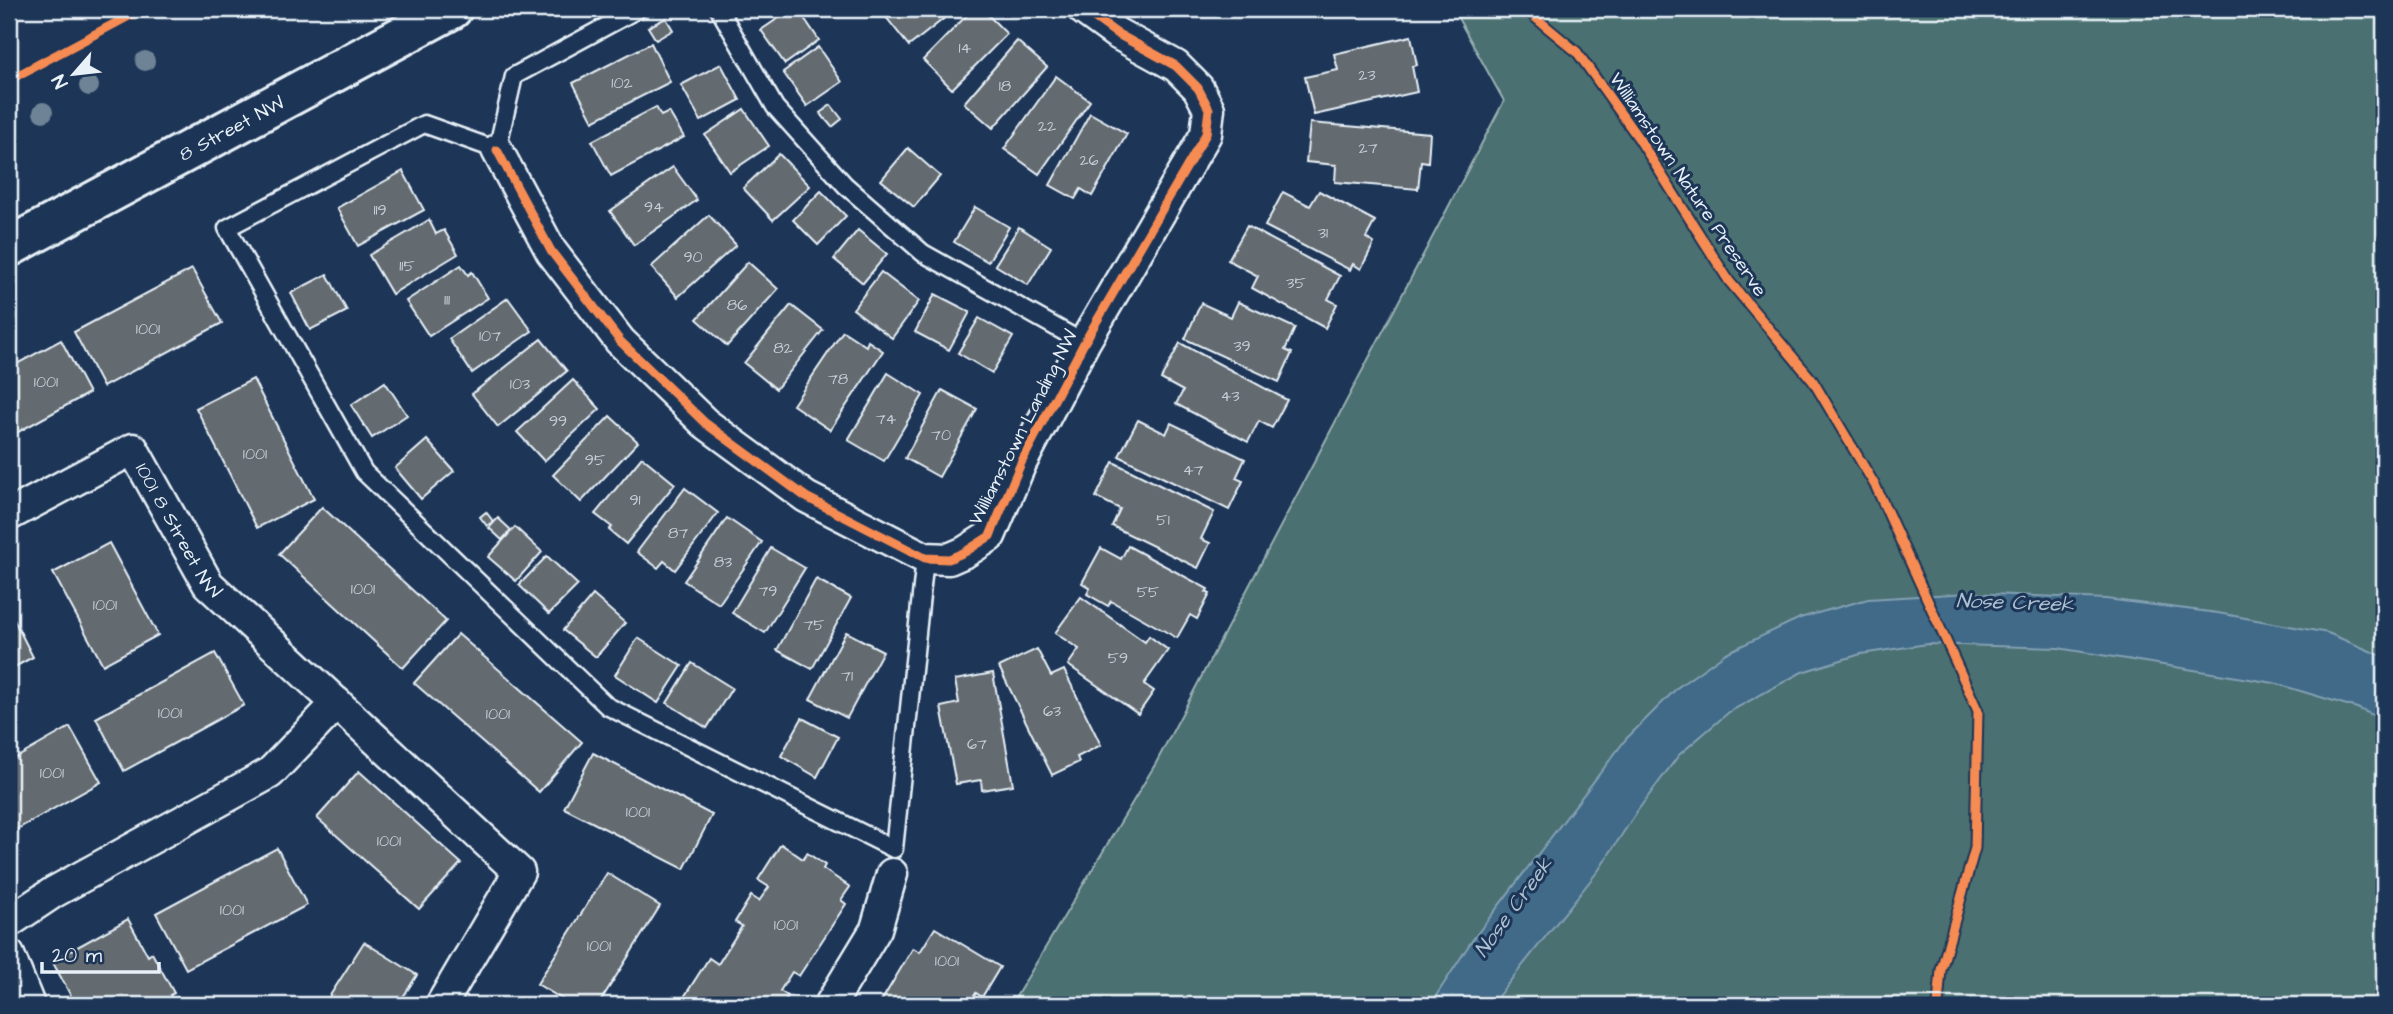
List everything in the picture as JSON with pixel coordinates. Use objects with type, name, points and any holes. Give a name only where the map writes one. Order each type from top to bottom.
[{"type":"street","name":"8 Street NW","points":[[9,247],[452,9]]},
{"type":"street","name":"Williamstown Landing NW","points":[[925,558],[949,559],[990,536],[1021,463],[1084,343],[1206,134],[1209,109],[1198,88],[1176,66],[1116,33],[1083,9]]},
{"type":"street","points":[[497,150],[551,251],[620,341],[705,424],[806,497],[925,558]]},
{"type":"street","name":"1001 8 Street NW","points":[[9,515],[133,449],[208,584],[519,872],[441,1005]]},
{"type":"street","points":[[9,922],[54,892],[270,774],[337,703]]},
{"type":"street","points":[[830,1005],[876,929],[893,861]]},
{"type":"street","points":[[9,956],[29,1005]]},
{"type":"lane","points":[[638,9],[514,76],[497,150],[424,124],[227,228],[364,472],[607,706],[893,861],[925,558]]},
{"type":"lane","points":[[719,9],[775,107],[845,185],[923,253],[1084,343]]},
{"type":"green space","points":[[1453,9],[2384,9],[2384,1005],[1011,1005],[1156,763],[1504,101]]},
{"type":"water","name":"Nose Creek","points":[[1969,593],[2106,599],[2218,613],[2328,633],[2384,657],[2384,720],[2357,708],[2274,683],[2058,648],[1927,644],[1861,654],[1802,672],[1729,712],[1679,755],[1638,810],[1598,871],[1491,1005],[1430,1005],[1471,942],[1626,739],[1678,687],[1726,653],[1800,618],[1868,599]]},
{"type":"building","points":[[792,9],[798,9],[819,40],[785,64],[761,30]]},
{"type":"building","points":[[886,9],[956,9],[909,46],[882,12]]},
{"type":"building","points":[[973,9],[982,9],[1007,34],[952,89],[923,60]]},
{"type":"building","points":[[666,18],[673,30],[656,40],[648,27]]},
{"type":"building","points":[[1411,36],[1417,65],[1412,66],[1417,92],[1314,115],[1305,77],[1338,70],[1334,54]]},
{"type":"building","points":[[1017,41],[1047,67],[993,128],[964,103]]},
{"type":"building","points":[[651,43],[670,82],[593,121],[573,83]]},
{"type":"building","points":[[818,47],[842,82],[807,106],[783,72]]},
{"type":"building","points":[[721,64],[740,100],[701,121],[681,85]]},
{"type":"building","points":[[1056,76],[1090,101],[1039,174],[1004,149]]},
{"type":"building","points":[[831,105],[842,119],[832,127],[820,113]]},
{"type":"building","points":[[656,107],[661,116],[669,112],[684,137],[611,176],[592,141]]},
{"type":"building","points":[[744,109],[769,146],[730,172],[705,135]]},
{"type":"building","points":[[1090,113],[1127,134],[1092,196],[1081,189],[1075,199],[1050,185]]},
{"type":"building","points":[[1310,123],[1430,133],[1428,162],[1421,161],[1418,189],[1335,182],[1336,165],[1306,162]]},
{"type":"building","points":[[908,148],[940,176],[914,207],[881,180]]},
{"type":"building","points":[[779,154],[810,186],[773,220],[743,188]]},
{"type":"building","points":[[673,167],[697,200],[634,245],[610,211]]},
{"type":"building","points":[[403,171],[424,210],[358,246],[337,208]]},
{"type":"building","points":[[821,191],[846,216],[818,245],[793,220]]},
{"type":"building","points":[[1319,191],[1375,221],[1366,238],[1374,243],[1361,269],[1353,264],[1350,270],[1265,226],[1283,192],[1310,206]]},
{"type":"building","points":[[975,207],[1009,227],[988,262],[954,242]]},
{"type":"building","points":[[709,215],[736,245],[678,297],[651,267]]},
{"type":"building","points":[[429,220],[436,234],[444,230],[458,254],[392,294],[369,255]]},
{"type":"building","points":[[1247,226],[1340,276],[1328,299],[1337,304],[1325,328],[1252,288],[1258,276],[1228,260]]},
{"type":"building","points":[[1019,227],[1051,247],[1028,285],[995,265]]},
{"type":"building","points":[[858,230],[887,254],[863,283],[834,259]]},
{"type":"building","points":[[748,262],[778,289],[727,346],[697,319]]},
{"type":"building","points":[[461,265],[468,275],[472,272],[488,298],[429,336],[406,301]]},
{"type":"building","points":[[192,269],[222,323],[103,387],[74,332]]},
{"type":"building","points":[[881,272],[919,301],[892,338],[853,309]]},
{"type":"building","points":[[327,274],[347,311],[310,330],[291,293]]},
{"type":"building","points":[[935,294],[970,312],[949,350],[915,332]]},
{"type":"building","points":[[508,298],[532,331],[472,373],[449,339]]},
{"type":"building","points":[[1238,302],[1295,328],[1285,350],[1292,353],[1279,382],[1185,339],[1201,303],[1231,317]]},
{"type":"building","points":[[791,305],[823,330],[776,389],[744,363]]},
{"type":"building","points":[[979,318],[1013,337],[992,373],[958,353]]},
{"type":"building","points":[[843,331],[866,346],[868,341],[883,351],[830,430],[793,405]]},
{"type":"building","points":[[541,339],[567,371],[498,427],[472,394]]},
{"type":"building","points":[[61,340],[89,393],[9,437],[9,368]]},
{"type":"building","points":[[1180,343],[1287,400],[1272,428],[1259,421],[1248,442],[1176,404],[1183,391],[1161,379]]},
{"type":"building","points":[[888,373],[923,395],[884,461],[848,440]]},
{"type":"building","points":[[253,379],[314,499],[257,528],[196,408]]},
{"type":"building","points":[[573,380],[600,409],[544,461],[517,432]]},
{"type":"building","points":[[385,382],[407,415],[372,438],[351,405]]},
{"type":"building","points":[[942,390],[977,409],[939,477],[905,458]]},
{"type":"building","points":[[610,416],[638,442],[581,502],[553,475]]},
{"type":"building","points":[[1138,420],[1166,434],[1171,423],[1245,459],[1236,478],[1243,481],[1229,510],[1119,456]]},
{"type":"building","points":[[427,440],[454,471],[421,499],[395,468]]},
{"type":"building","points":[[642,457],[675,484],[626,544],[609,530],[612,527],[595,514]]},
{"type":"building","points":[[1113,462],[1214,512],[1201,539],[1210,543],[1198,568],[1112,526],[1120,509],[1096,497]]},
{"type":"building","points":[[685,488],[718,513],[675,570],[664,561],[658,568],[637,552]]},
{"type":"building","points":[[322,507],[446,621],[403,668],[279,554]]},
{"type":"building","points":[[486,512],[493,521],[487,526],[480,517]]},
{"type":"building","points":[[498,518],[511,530],[502,540],[489,528]]},
{"type":"building","points":[[727,518],[762,542],[719,604],[684,581]]},
{"type":"building","points":[[515,527],[542,552],[516,581],[488,557]]},
{"type":"building","points":[[109,543],[158,635],[103,665],[53,573]]},
{"type":"building","points":[[1128,546],[1208,589],[1206,592],[1210,594],[1197,619],[1190,615],[1177,638],[1111,601],[1108,606],[1087,594],[1090,588],[1082,583],[1101,548],[1121,559]]},
{"type":"building","points":[[771,548],[805,568],[765,633],[732,613]]},
{"type":"building","points":[[547,556],[578,585],[549,614],[519,585]]},
{"type":"building","points":[[816,579],[851,598],[812,669],[777,650]]},
{"type":"building","points":[[593,595],[625,623],[596,657],[563,630]]},
{"type":"building","points":[[1081,597],[1145,642],[1149,636],[1168,650],[1144,684],[1154,691],[1138,714],[1068,665],[1079,649],[1055,633]]},
{"type":"building","points":[[9,610],[33,657],[9,670]]},
{"type":"building","points":[[846,632],[883,651],[847,718],[810,699]]},
{"type":"building","points":[[458,634],[582,742],[539,792],[414,683]]},
{"type":"building","points":[[638,638],[682,666],[658,703],[615,675]]},
{"type":"building","points":[[1037,649],[1051,676],[1064,670],[1101,745],[1077,757],[1079,762],[1052,775],[999,667]]},
{"type":"building","points":[[215,653],[244,705],[124,771],[96,718]]},
{"type":"building","points":[[692,663],[732,688],[707,728],[667,703]]},
{"type":"building","points":[[993,673],[1013,785],[982,790],[981,780],[956,784],[941,707],[959,703],[955,680]]},
{"type":"building","points":[[802,718],[838,737],[817,777],[781,756]]},
{"type":"building","points":[[70,727],[101,782],[12,832],[9,827],[9,762]]},
{"type":"building","points":[[593,753],[712,815],[684,869],[564,808]]},
{"type":"building","points":[[359,771],[461,863],[419,909],[317,818]]},
{"type":"building","points":[[781,844],[803,859],[807,853],[825,865],[823,869],[850,887],[841,900],[846,904],[799,976],[792,972],[780,991],[788,996],[782,1005],[679,1005],[709,958],[718,964],[742,926],[735,922],[751,896],[759,901],[769,887],[758,880]]},
{"type":"building","points":[[277,848],[307,905],[186,969],[156,913]]},
{"type":"building","points":[[607,873],[660,906],[598,1005],[572,1005],[537,984]]},
{"type":"building","points":[[128,919],[148,956],[152,953],[174,993],[170,995],[176,1005],[69,1005],[66,999],[71,996],[52,961]]},
{"type":"building","points":[[935,928],[1000,967],[982,997],[976,993],[969,1005],[879,1005],[913,948],[920,952]]},
{"type":"building","points":[[364,942],[417,975],[398,1005],[324,1005]]},
{"type":"building","points":[[526,999],[536,1005],[521,1005]]},
{"type":"cycle path","points":[[9,80],[142,9]]},
{"type":"cycle path","points":[[497,150],[551,251],[620,341],[705,423],[806,497],[925,558],[949,559],[990,536],[1021,463],[1084,343],[1206,134],[1209,109],[1198,88],[1176,66],[1116,33],[1083,9]]},
{"type":"cycle path","name":"Williamstown Nature Preserve","points":[[1525,9],[1577,52],[1639,139],[1729,281],[1813,381],[1876,487],[1978,711],[1975,848],[1941,970],[1938,1005]]}]
